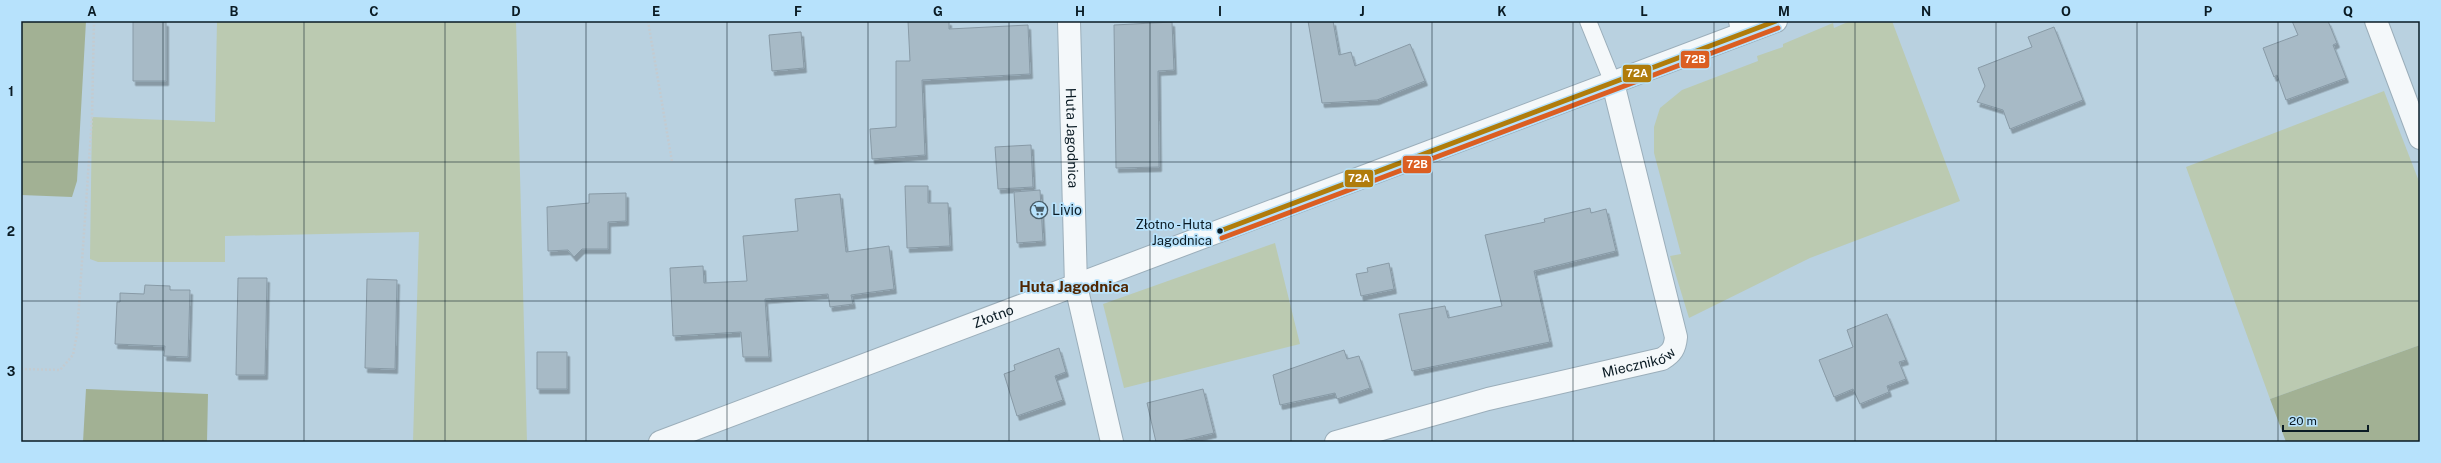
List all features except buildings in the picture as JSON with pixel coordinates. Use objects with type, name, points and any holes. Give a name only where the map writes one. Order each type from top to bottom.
[{"type":"street","name":"Huta Jagodnica","points":[[1069,21],[1076,286],[1112,442]]},
{"type":"street","name":"Złotno","points":[[660,442],[1612,83],[1738,28],[1776,21]]},
{"type":"street","points":[[2376,21],[2420,138]]},
{"type":"street","name":"Mieczników","points":[[1336,442],[1488,399],[1662,359],[1670,354],[1675,346],[1676,337],[1612,83]]},
{"type":"lane","points":[[1588,21],[1612,83]]},
{"type":"path","points":[[21,369],[60,370],[73,355],[77,334],[92,117],[94,21]]},
{"type":"path","points":[[648,21],[672,162]]},
{"type":"green space","points":[[21,21],[86,21],[77,181],[72,197],[21,195]]},
{"type":"green space","points":[[217,21],[516,21],[527,442],[413,442],[419,232],[225,236],[225,262],[98,262],[90,259],[92,117],[215,122]]},
{"type":"green space","points":[[1850,21],[1892,21],[1960,201],[1810,258],[1689,318],[1670,256],[1681,254],[1654,153],[1654,127],[1660,108],[1682,90],[1758,61],[1757,56],[1783,47],[1783,44],[1833,23],[1834,28]]},
{"type":"green space","points":[[2384,91],[2420,184],[2420,345],[2270,399],[2186,167]]},
{"type":"green space","points":[[1275,243],[1300,344],[1124,388],[1103,304]]},
{"type":"green space","points":[[2420,345],[2420,442],[2286,442],[2270,399]]},
{"type":"green space","points":[[86,389],[208,394],[207,442],[83,442]]},
{"type":"transit line","name":"72A","points":[[1220,231],[1776,21]]},
{"type":"transit line","name":"72B","points":[[1222,238],[1778,28]]},
{"type":"place","name":"Livio","points":[[1039,210]]},
{"type":"place","name":"Złotno - Huta Jagodnica","points":[[1220,231]]},
{"type":"district","name":"Huta Jagodnica","points":[[1074,287]]}]
